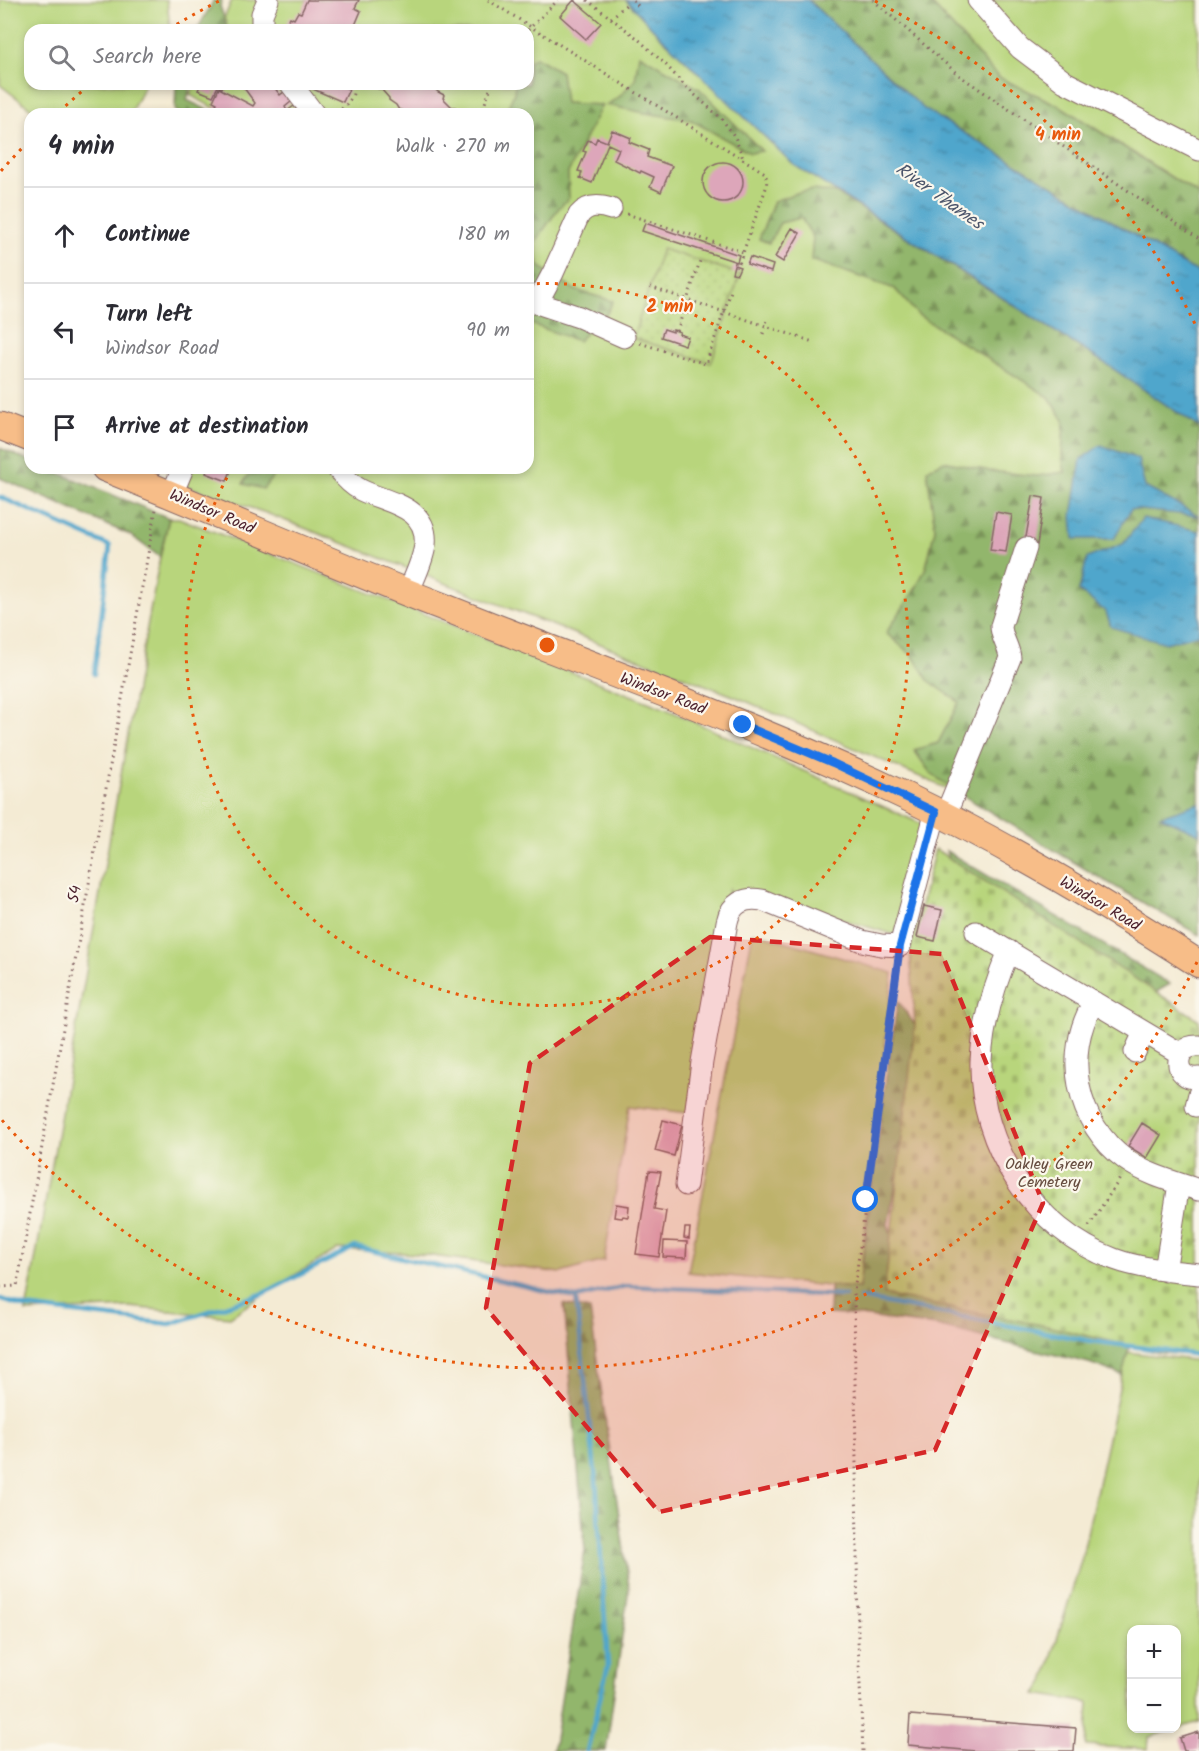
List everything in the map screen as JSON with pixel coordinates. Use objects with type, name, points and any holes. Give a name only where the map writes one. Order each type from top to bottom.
[{"type":"main road","points":[[0,426],[24,436]]},
{"type":"main road","name":"Windsor Road","points":[[120,474],[408,593],[761,732],[833,763],[940,814],[1033,863],[1199,964]]},
{"type":"lane","points":[[262,24],[262,14],[268,0]]},
{"type":"lane","points":[[978,0],[1020,48],[1065,82],[1199,150]]},
{"type":"lane","points":[[296,90],[310,108]]},
{"type":"lane","points":[[534,298],[553,273],[583,210],[596,206],[611,209]]},
{"type":"lane","points":[[534,302],[579,317],[624,337]]},
{"type":"lane","points":[[166,492],[179,474]]},
{"type":"lane","points":[[342,474],[355,487],[401,506],[414,514],[423,526],[424,551],[408,593]]},
{"type":"lane","points":[[686,1185],[706,1036],[730,910],[744,900],[762,900],[862,941],[900,946],[940,814],[1010,658],[1001,626],[1026,548]]},
{"type":"lane","points":[[976,932],[1144,1032],[1193,1047],[1178,1064],[1183,1073],[1191,1078],[1199,1078]]},
{"type":"lane","points":[[1008,951],[991,997],[983,1038],[982,1074],[986,1111],[997,1145],[1021,1188],[1043,1213],[1079,1242],[1102,1254],[1125,1263],[1165,1271],[1199,1274]]},
{"type":"lane","points":[[1094,1002],[1083,1024],[1076,1061],[1078,1082],[1084,1103],[1098,1132],[1131,1162],[1189,1187],[1165,1271]]},
{"type":"lane","points":[[1135,1052],[1144,1032]]},
{"type":"path","points":[[489,0],[528,24]]},
{"type":"path","points":[[533,24],[558,0]]},
{"type":"path","points":[[587,0],[659,58],[687,88],[721,118],[735,137],[744,161]]},
{"type":"path","points":[[633,0],[639,7]]},
{"type":"path","points":[[873,0],[960,76],[1199,239]]},
{"type":"path","points":[[611,18],[627,4]]},
{"type":"path","points":[[534,28],[765,173],[767,180],[763,195],[739,264],[732,262]]},
{"type":"path","points":[[342,108],[350,101],[354,90]]},
{"type":"path","points":[[483,108],[490,90]]},
{"type":"path","points":[[611,209],[742,252]]},
{"type":"path","points":[[677,331],[700,261]]},
{"type":"path","points":[[650,287],[813,342]]},
{"type":"path","points":[[624,337],[706,364],[731,291]]},
{"type":"path","points":[[763,334],[768,317]]},
{"type":"path","name":"54","points":[[0,1287],[18,1286],[166,492]]},
{"type":"path","points":[[863,1751],[858,1641],[854,1292],[900,946]]},
{"type":"path","points":[[1079,1242],[1131,1162]]},
{"type":"highlighted area","points":[[710,937],[942,954],[1043,1203],[935,1450],[659,1512],[486,1308],[530,1063]]},
{"type":"green space","points":[[0,0],[167,0],[169,24],[24,24],[24,90],[142,90],[133,108],[30,108],[0,85]]},
{"type":"green space","points":[[214,0],[222,0],[220,6],[226,24],[200,24]]},
{"type":"green space","points":[[232,0],[626,0],[656,32],[794,165],[1103,362],[964,796],[741,699],[266,513],[186,486],[191,474],[534,474],[534,108],[214,108],[190,95],[192,90],[534,90],[534,24],[222,24]]},
{"type":"green space","points":[[808,0],[928,0],[998,77],[1060,106],[1199,195],[1199,272],[924,109]]},
{"type":"green space","points":[[928,0],[1199,0],[1199,195],[1060,106],[998,77]]},
{"type":"green space","points":[[639,54],[700,89],[762,151],[750,153],[691,120],[606,105],[618,98],[635,80]]},
{"type":"green space","points":[[534,58],[561,72],[565,103],[602,105],[568,173],[569,198],[558,209],[534,244],[534,108],[508,108],[514,90],[534,90]]},
{"type":"green space","points":[[176,90],[190,90],[187,100],[204,108],[175,108]]},
{"type":"green space","points":[[813,190],[836,193],[851,202],[1103,362],[1199,427],[1199,935],[964,796],[931,774],[914,750],[938,743],[959,702],[928,680],[913,656],[886,633],[916,588],[926,567],[935,529],[927,470],[944,461],[990,471],[1037,476],[1065,472],[1062,457],[1064,420],[1049,397],[918,315],[895,289],[811,260],[813,237],[801,218],[780,223],[769,243],[759,239],[774,201]]},
{"type":"green space","points":[[534,244],[539,266],[575,290],[613,301],[607,313],[578,341],[534,325]]},
{"type":"green space","points":[[662,249],[740,274],[711,363],[633,338]]},
{"type":"green space","points":[[0,448],[24,458],[24,474],[62,474],[169,518],[160,557],[130,535],[0,478]]},
{"type":"green space","points":[[249,474],[275,474],[263,489],[243,484]]},
{"type":"green space","points":[[169,518],[179,518],[666,709],[924,825],[896,935],[754,894],[730,894],[729,887],[688,1113],[630,1106],[604,1261],[561,1273],[418,1254],[338,1249],[230,1317],[130,1307],[26,1312],[144,644]]},
{"type":"green space","name":"Oakley Green Cemetery","points":[[935,849],[1199,1020],[1199,1355],[1160,1353],[1047,1326],[884,1295],[915,1025],[910,949]]},
{"type":"green space","points":[[946,851],[1170,984],[1132,1006],[958,886]]},
{"type":"green space","points":[[753,932],[893,973],[859,1289],[688,1272]]},
{"type":"green space","points":[[898,1001],[915,1025],[906,1135],[888,1224],[899,1258],[1136,1321],[1122,1375],[1089,1363],[936,1326],[829,1314],[830,1286],[859,1288]]},
{"type":"green space","points":[[564,1304],[590,1310],[629,1587],[606,1751],[553,1751],[585,1550]]},
{"type":"green space","points":[[1118,1351],[1199,1361],[1199,1722],[1181,1727],[1181,1625],[1127,1625],[1127,1733],[1162,1733],[1149,1737],[1148,1749],[1086,1746],[1089,1703],[1036,1694],[1044,1682],[1081,1561],[1122,1375]]},
{"type":"water","name":"River Thames","points":[[626,0],[808,0],[924,109],[1199,272],[1199,427],[1103,362],[794,165],[656,32]]},
{"type":"water","points":[[1101,445],[1138,459],[1145,487],[1199,516],[1131,509],[1114,539],[1074,539],[1072,516],[1081,459]]},
{"type":"water","points":[[1143,518],[1199,531],[1199,634],[1166,643],[1111,627],[1106,612],[1079,591],[1087,558],[1123,544]]},
{"type":"water","points":[[1199,803],[1199,834],[1160,816]]},
{"type":"building","points":[[307,0],[359,0],[355,8],[361,11],[356,24],[286,24],[290,17],[294,19],[298,12],[301,13]]},
{"type":"building","points":[[574,0],[601,23],[586,39],[560,16]]},
{"type":"building","points":[[198,90],[216,90],[213,96]]},
{"type":"building","points":[[218,90],[223,90],[253,106],[255,103],[245,90],[276,90],[280,95],[284,92],[292,101],[286,108],[214,108],[217,103],[213,101]]},
{"type":"building","points":[[315,90],[349,90],[343,102]]},
{"type":"building","points":[[382,90],[436,90],[444,95],[443,98],[452,107],[456,108],[398,108]]},
{"type":"building","points":[[612,130],[631,138],[629,142],[649,150],[647,157],[672,166],[661,192],[650,187],[654,177],[614,160],[619,149],[608,144],[592,183],[580,178],[582,172],[578,171],[588,140],[595,143],[597,138],[607,142]]},
{"type":"building","points":[[723,162],[731,163],[737,168],[742,174],[742,190],[737,196],[731,201],[723,202],[715,201],[709,196],[704,190],[703,182],[704,174],[709,168],[715,163]]},
{"type":"building","points":[[645,223],[739,255],[737,262],[642,231]]},
{"type":"building","points":[[792,228],[800,233],[783,262],[775,257]]},
{"type":"building","points":[[750,257],[773,265],[771,272],[747,264]]},
{"type":"building","points":[[734,265],[740,267],[737,274],[732,273]]},
{"type":"building","points":[[664,329],[680,332],[679,334],[688,337],[685,345],[661,337]]},
{"type":"building","points":[[209,474],[230,474],[227,481]]},
{"type":"building","points":[[1033,496],[1044,498],[1037,545],[1025,543]]},
{"type":"building","points":[[996,512],[1012,515],[1006,552],[990,550]]},
{"type":"building","points":[[924,906],[942,910],[935,941],[917,937]]},
{"type":"building","points":[[663,1120],[682,1125],[674,1156],[655,1151]]},
{"type":"building","points":[[1142,1123],[1161,1135],[1147,1158],[1128,1146]]},
{"type":"building","points":[[649,1171],[661,1172],[654,1209],[666,1211],[659,1257],[636,1254]]},
{"type":"building","points":[[616,1204],[629,1206],[628,1217],[614,1217]]},
{"type":"building","points":[[685,1228],[690,1228],[689,1239],[684,1238]]},
{"type":"building","points":[[664,1241],[687,1242],[686,1258],[663,1257]]},
{"type":"building","points":[[910,1715],[1076,1728],[1074,1751],[975,1751],[908,1745]]},
{"type":"building","points":[[1199,1732],[1199,1751],[1184,1751],[1180,1738]]},
{"type":"waterway","points":[[0,497],[110,546],[94,674]]},
{"type":"waterway","points":[[0,1299],[24,1307],[170,1324],[262,1294],[355,1247],[576,1298]]},
{"type":"waterway","points":[[587,1751],[608,1666],[596,1481],[576,1298],[626,1286],[845,1296]]},
{"type":"waterway","points":[[860,1298],[1091,1341],[1199,1355]]},
{"type":"route","points":[[743,725],[833,763],[936,812],[900,946],[866,1200]]}]
